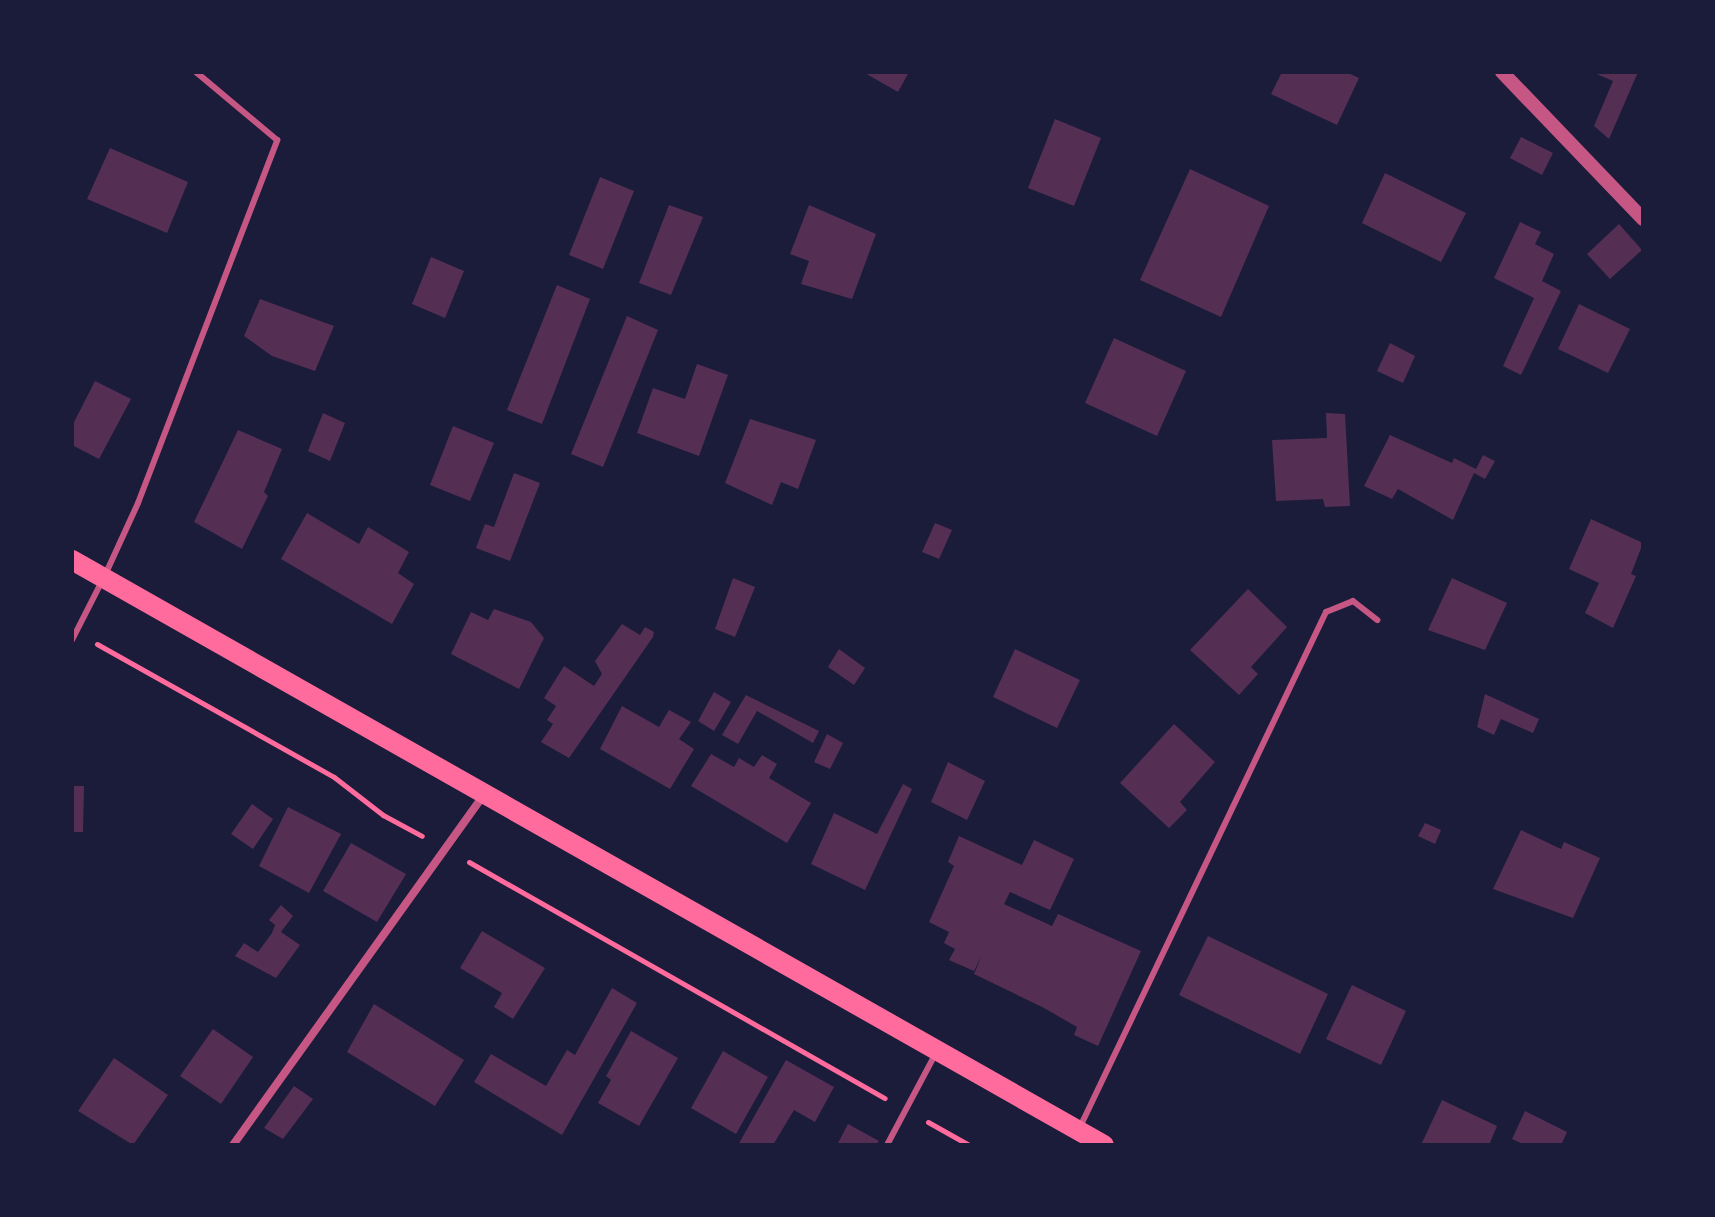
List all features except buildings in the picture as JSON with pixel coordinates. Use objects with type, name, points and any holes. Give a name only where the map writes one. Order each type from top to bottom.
[{"type":"main road","points":[[72,560],[487,791],[1104,1145]]},
{"type":"street","points":[[1502,72],[1643,219]]},
{"type":"street","points":[[233,1145],[487,791]]},
{"type":"lane","points":[[72,640],[138,503],[277,140],[196,72]]},
{"type":"lane","points":[[1078,1130],[1326,612],[1353,601],[1377,620]]},
{"type":"lane","points":[[887,1145],[938,1050]]},
{"type":"path","points":[[76,632],[334,777],[383,815],[969,1145]]}]
